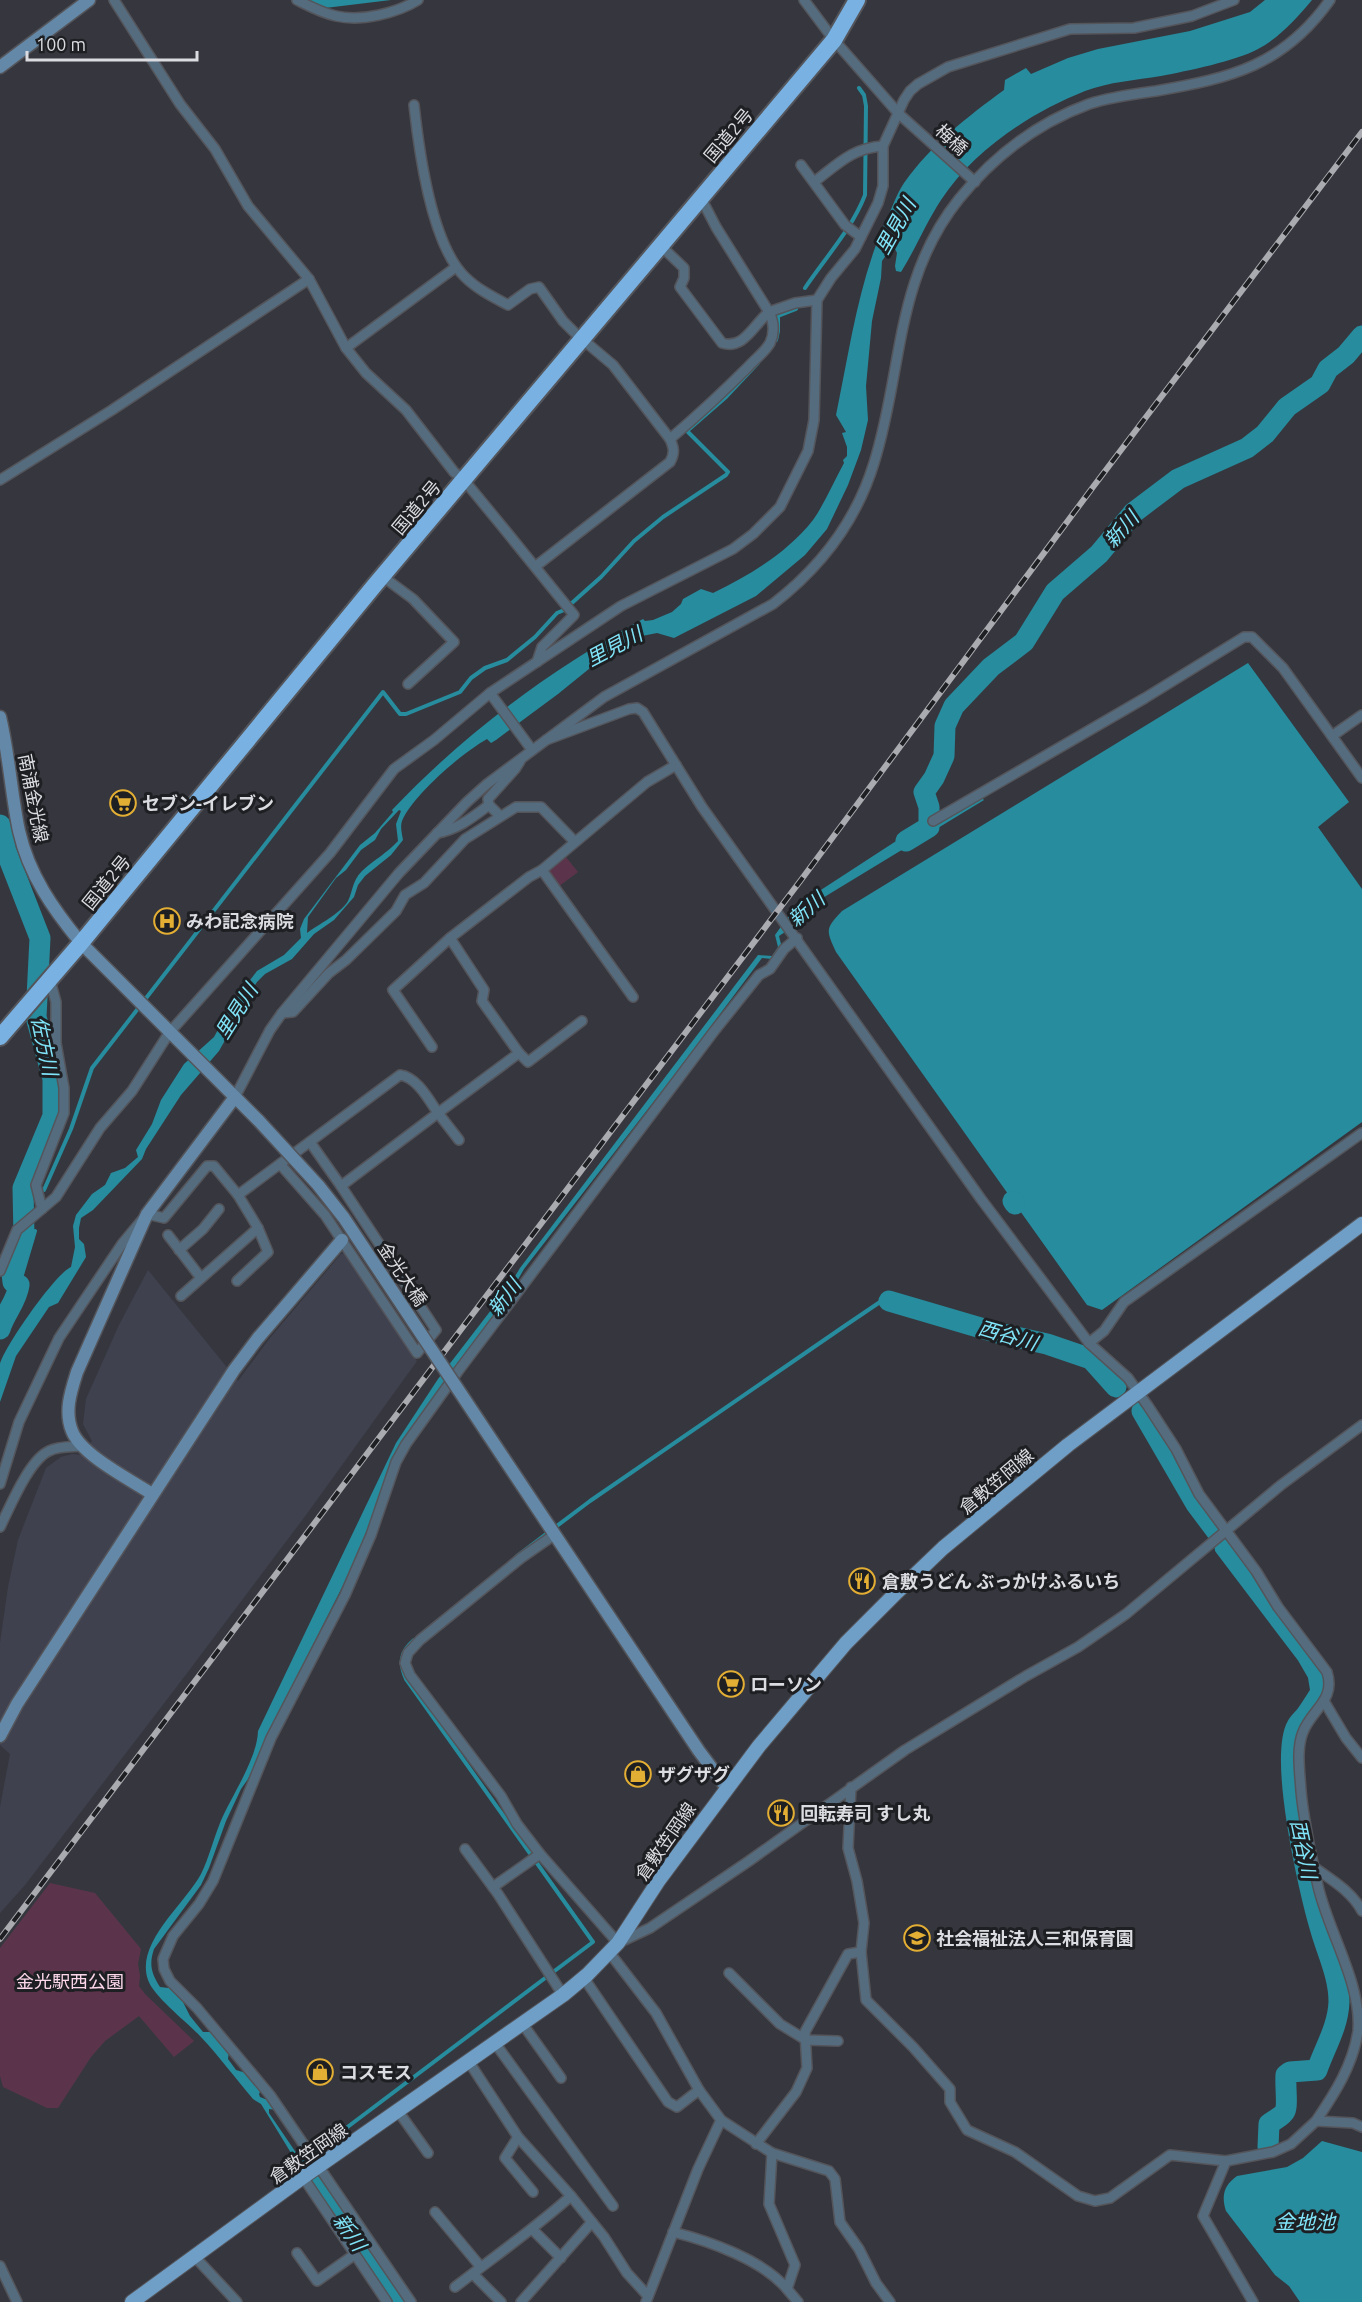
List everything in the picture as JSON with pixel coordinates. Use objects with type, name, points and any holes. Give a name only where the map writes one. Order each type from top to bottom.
[{"type":"highway","name":"国道2号","points":[[0,1037],[81,943],[382,576],[834,40],[857,0]]},
{"type":"main road","name":"倉敷笠岡線","points":[[132,2302],[303,2177],[469,2062],[584,1978],[614,1948],[658,1880],[726,1786],[846,1643],[896,1593],[943,1548],[1001,1499],[1138,1391],[1210,1340],[1362,1224]]},
{"type":"street","points":[[0,67],[89,0]]},
{"type":"street","points":[[114,0],[180,104],[215,149],[248,206],[309,279],[346,348],[366,373],[406,410],[454,472],[464,480],[574,615],[542,647],[537,662]]},
{"type":"street","points":[[297,0],[338,17],[381,16],[418,0]]},
{"type":"street","name":"梅橋","points":[[804,0],[834,40],[899,114],[973,181]]},
{"type":"street","points":[[0,1271],[17,1230],[56,1197],[100,1128],[132,1091],[169,1033],[330,853],[394,769],[537,662],[621,606],[734,549],[780,507],[808,452],[814,420],[817,300],[861,237],[878,203],[883,186],[883,146],[904,99],[910,91],[948,67],[1070,28],[1134,28],[1192,15],[1234,0]]},
{"type":"street","points":[[0,1484],[19,1422],[59,1338],[122,1244],[147,1214],[282,1013],[399,873],[487,784],[530,749],[629,682],[772,604],[810,573],[825,556],[852,517],[874,463],[912,285],[944,219],[973,181],[1025,136],[1091,103],[1235,74],[1263,62],[1304,33],[1330,0]]},
{"type":"street","points":[[414,105],[421,164],[435,221],[456,267],[465,278],[508,305],[530,289],[539,287],[563,321],[613,365],[670,439],[674,448],[674,456],[670,462],[536,566]]},
{"type":"street","points":[[814,182],[850,154],[865,148],[883,146]]},
{"type":"street","points":[[801,165],[847,227],[861,237]]},
{"type":"street","points":[[670,439],[720,395],[765,350],[771,342],[773,330],[769,312],[716,227],[701,198]]},
{"type":"street","points":[[661,246],[684,268],[684,278],[680,287],[722,343],[729,345],[738,343],[769,312],[795,303],[817,300]]},
{"type":"street","points":[[346,348],[456,267]]},
{"type":"street","points":[[0,480],[112,410],[309,279]]},
{"type":"street","points":[[382,576],[413,599],[453,642],[408,684]]},
{"type":"street","points":[[933,821],[1145,698],[1244,637],[1252,637],[1282,668],[1362,778]]},
{"type":"street","points":[[492,696],[530,749]]},
{"type":"street","points":[[546,740],[637,708],[643,712],[702,807],[981,1199],[1089,1342],[1128,1378],[1138,1391],[1176,1449],[1198,1494],[1256,1571],[1278,1608],[1327,1672],[1331,1683],[1324,1701],[1303,1733],[1299,1758],[1303,1810],[1318,1886],[1354,1985],[1359,2029],[1348,2066],[1316,2121],[1291,2144],[1274,2152],[1226,2161],[1170,2155],[1110,2198],[1095,2201],[1078,2196],[1015,2152],[968,2130],[950,2102],[950,2089],[913,2046],[866,2000],[861,1952],[864,1923],[857,1881],[848,1848],[851,1787]]},
{"type":"street","points":[[1332,736],[1362,715]]},
{"type":"street","name":"南浦金光線","points":[[0,717],[6,784],[30,866],[55,912],[81,943],[169,1033]]},
{"type":"street","points":[[500,816],[489,805],[488,799],[515,769],[523,756]]},
{"type":"street","points":[[432,1047],[393,990],[450,938],[529,877],[542,870],[647,782],[676,765]]},
{"type":"street","points":[[436,834],[468,820],[489,805]]},
{"type":"street","points":[[282,1013],[293,1012],[329,973],[346,960],[396,911],[405,896],[424,883],[465,839],[500,816],[516,807],[541,807],[575,843]]},
{"type":"street","points":[[542,870],[633,997]]},
{"type":"street","points":[[450,938],[484,990],[482,1001],[528,1062],[582,1021]]},
{"type":"street","points":[[411,2302],[270,2096],[197,2008],[170,1981],[164,1969],[167,1948],[213,1881],[271,1738],[345,1595],[371,1535],[396,1462],[406,1444],[715,1030],[759,975],[770,969],[784,950],[797,938]]},
{"type":"street","points":[[42,1209],[36,1185],[64,1113],[64,1088],[56,1043],[56,1002],[48,982]]},
{"type":"street","name":"金光大橋","points":[[169,1033],[259,1121],[318,1185],[344,1218],[551,1531],[699,1751],[726,1786]]},
{"type":"street","points":[[341,1186],[519,1053]]},
{"type":"street","points":[[238,1195],[400,1076],[408,1076],[459,1140]]},
{"type":"street","points":[[1089,1342],[1104,1331],[1124,1302],[1362,1133]]},
{"type":"street","points":[[280,1164],[325,1215],[417,1353],[436,1330],[362,1215],[310,1142]]},
{"type":"street","points":[[147,1214],[164,1218],[207,1166],[214,1166],[238,1195],[258,1228],[268,1252],[237,1281]]},
{"type":"street","points":[[179,1250],[203,1229],[219,1209]]},
{"type":"street","points":[[147,1214],[77,1372],[69,1396],[68,1416],[72,1432],[82,1446],[152,1494]]},
{"type":"street","points":[[0,1736],[17,1704],[234,1370],[258,1338],[362,1215]]},
{"type":"street","points":[[181,1296],[258,1228]]},
{"type":"street","points":[[168,1236],[201,1278]]},
{"type":"street","points":[[614,1948],[650,1928],[690,1901],[929,1734],[1078,1647],[1126,1614],[1281,1485],[1362,1425]]},
{"type":"street","points":[[0,1527],[22,1485],[41,1456],[50,1450],[82,1446]]},
{"type":"street","points":[[551,1531],[522,1558],[420,1640],[408,1653],[405,1663],[410,1675],[501,1796],[539,1855],[614,1948],[656,2013],[699,2090],[721,2120],[772,2153],[829,2171],[835,2179],[840,2222],[859,2248],[876,2283],[890,2302]]},
{"type":"street","points":[[1324,1701],[1346,1738],[1362,1758]]},
{"type":"street","points":[[465,1849],[493,1887],[563,1995]]},
{"type":"street","points":[[493,1887],[539,1855]]},
{"type":"street","points":[[1315,1868],[1358,1902],[1362,1911]]},
{"type":"street","points":[[756,2144],[796,2092],[807,2068],[805,2032],[848,1954],[861,1952]]},
{"type":"street","points":[[729,1973],[780,2024],[806,2040],[838,2041]]},
{"type":"street","points":[[584,1978],[668,2102],[677,2107],[699,2090]]},
{"type":"street","points":[[522,2023],[561,2078]]},
{"type":"street","points":[[495,2043],[613,2206]]},
{"type":"street","points":[[469,2062],[518,2137],[592,2222],[647,2299]]},
{"type":"street","points":[[398,2111],[428,2153]]},
{"type":"street","points":[[647,2299],[698,2169],[721,2120]]},
{"type":"street","points":[[1316,2121],[1353,2123],[1362,2127]]},
{"type":"street","points":[[518,2137],[505,2158],[533,2193]]},
{"type":"street","points":[[772,2153],[769,2204],[795,2265],[787,2289]]},
{"type":"street","points":[[1226,2161],[1203,2216],[1253,2302]]},
{"type":"street","points":[[303,2177],[387,2302]]},
{"type":"street","points":[[455,2287],[532,2229],[571,2196]]},
{"type":"street","points":[[435,2212],[480,2266]]},
{"type":"street","points":[[521,2302],[592,2222]]},
{"type":"street","points":[[532,2229],[561,2258]]},
{"type":"street","points":[[673,2232],[711,2242],[764,2270],[787,2289],[798,2302]]},
{"type":"street","points":[[297,2253],[317,2281],[354,2255]]},
{"type":"street","points":[[195,2257],[237,2302]]},
{"type":"street","points":[[0,2266],[17,2302]]},
{"type":"street","points":[[473,2274],[501,2302]]},
{"type":"shaded area","points":[[346,1253],[417,1361],[306,1515],[178,1685],[25,1885],[0,1913],[0,1807],[10,1754],[0,1745],[0,1643],[8,1587],[18,1540],[46,1468],[61,1457],[72,1454],[83,1455],[92,1441],[83,1424],[86,1399],[119,1325],[148,1270],[238,1381],[270,1338],[341,1254]]},
{"type":"green space","points":[[566,857],[578,872],[558,887],[547,872]]},
{"type":"green space","name":"金光駅西公園","points":[[50,1883],[95,1893],[141,1949],[138,1964],[139,1986],[194,2041],[174,2057],[139,2016],[105,2041],[91,2057],[58,2108],[47,2108],[3,2087],[0,2076],[0,1948]]},
{"type":"water","points":[[308,0],[391,0],[325,8]]},
{"type":"water","name":"里見川","points":[[1265,0],[1312,0],[1280,33],[1249,53],[1197,68],[1094,88],[1044,110],[987,149],[954,182],[941,200],[901,272],[896,271],[897,253],[891,248],[882,261],[881,278],[872,321],[866,386],[868,420],[861,450],[848,485],[827,529],[805,555],[756,596],[674,638],[657,633],[642,636],[600,660],[496,740],[491,743],[487,739],[465,754],[427,787],[402,821],[403,840],[391,855],[365,876],[358,885],[354,897],[334,920],[314,934],[292,959],[265,974],[257,982],[232,1022],[219,1051],[181,1095],[142,1159],[93,1210],[81,1218],[79,1239],[84,1244],[86,1257],[58,1303],[49,1307],[16,1356],[0,1402],[0,1364],[4,1355],[20,1327],[43,1296],[71,1267],[75,1247],[73,1226],[76,1215],[92,1194],[105,1185],[111,1173],[125,1168],[138,1157],[136,1150],[152,1124],[161,1100],[184,1064],[214,1037],[232,1004],[257,971],[284,955],[301,938],[300,929],[304,919],[360,845],[375,833],[393,812],[392,810],[479,729],[542,682],[643,619],[653,620],[672,612],[683,599],[701,589],[713,593],[741,579],[780,553],[813,520],[847,456],[847,447],[842,433],[846,432],[836,415],[862,289],[878,240],[899,191],[926,156],[963,121],[1004,90],[1005,80],[1026,68],[1031,74],[1068,58],[1098,49],[1190,31],[1250,12]],"holes":[[[399,810],[401,811],[396,824],[398,841],[359,875],[344,906],[307,933],[308,917],[336,878],[346,870],[361,850],[375,840],[381,829]]]},
{"type":"water","points":[[1248,663],[1349,802],[1318,827],[1362,889],[1362,1122],[1102,1310],[1087,1305],[836,952],[829,930],[832,922],[842,911]]},
{"type":"water","points":[[981,797],[984,800],[808,909],[792,937],[785,932],[779,936],[782,948],[772,959],[762,958],[524,1269],[512,1290],[410,1429],[390,1464],[371,1530],[241,1789],[201,1885],[154,1949],[152,1968],[160,1987],[169,1988],[183,2002],[190,2016],[203,2032],[213,2032],[229,2051],[228,2059],[236,2070],[246,2073],[261,2090],[260,2097],[270,2101],[277,2110],[269,2109],[269,2113],[299,2157],[305,2156],[405,2302],[393,2302],[299,2166],[261,2104],[253,2099],[207,2044],[151,1987],[146,1966],[148,1952],[163,1925],[201,1874],[220,1823],[253,1754],[258,1731],[396,1443],[438,1379],[758,955],[772,956],[778,947],[775,935],[790,914],[807,899],[910,832],[919,827],[934,825]]},
{"type":"water","name":"金地池","points":[[1322,2141],[1362,2152],[1362,2302],[1300,2302],[1289,2286],[1275,2275],[1226,2211],[1224,2196],[1226,2187],[1237,2176],[1287,2167],[1303,2158]]},
{"type":"waterway","points":[[805,288],[846,231],[865,195],[866,106],[864,95],[859,88]]},
{"type":"waterway","points":[[776,340],[778,316],[796,309]]},
{"type":"waterway","name":"新川","points":[[906,841],[929,827],[929,807],[924,792],[934,778],[944,756],[945,726],[954,706],[991,667],[1024,642],[1055,592],[1099,554],[1133,513],[1178,479],[1247,448],[1265,434],[1287,407],[1320,384],[1328,369],[1346,355],[1362,336]]},
{"type":"waterway","points":[[44,1190],[71,1129],[92,1068],[383,692],[400,714],[406,714],[460,692],[471,678],[485,668],[507,660],[535,637],[557,613],[564,610],[601,577],[634,541],[663,517],[726,475],[728,472],[687,431],[726,397],[758,363]]},
{"type":"waterway","name":"佐方川","points":[[0,825],[6,851],[40,938],[36,1017],[53,1079],[53,1116],[23,1188],[24,1237],[12,1274],[13,1282],[19,1285],[18,1291],[0,1329]]},
{"type":"waterway","points":[[19,1285],[35,1231]]},
{"type":"waterway","points":[[517,1556],[590,1501],[846,1325],[883,1300],[889,1301]]},
{"type":"waterway","name":"西谷川","points":[[889,1301],[998,1333],[1047,1344],[1091,1359],[1116,1387]]},
{"type":"waterway","name":"西谷川","points":[[1142,1411],[1196,1504],[1217,1532]]},
{"type":"waterway","name":"西谷川","points":[[1225,1547],[1307,1655],[1318,1674],[1321,1692],[1297,1726],[1292,1742],[1291,1765],[1303,1855],[1315,1909],[1337,1983],[1338,2011],[1334,2028],[1317,2070],[1290,2072],[1286,2075],[1286,2108],[1282,2115],[1269,2124],[1268,2147]]},
{"type":"waterway","points":[[313,2153],[593,1942],[406,1679],[402,1668],[403,1653],[414,1640]]},
{"type":"railway","points":[[0,1939],[801,880],[1093,487],[1362,132]]},
{"type":"place","name":"セブン-イレブン","points":[[123,803]]},
{"type":"place","name":"みわ記念病院","points":[[167,921]]},
{"type":"place","name":"倉敷うどん ぶっかけふるいち","points":[[862,1581]]},
{"type":"place","name":"ローソン","points":[[731,1684]]},
{"type":"place","name":"ザグザグ","points":[[638,1774]]},
{"type":"place","name":"回転寿司 すし丸","points":[[781,1813]]},
{"type":"place","name":"社会福祉法人三和保育園","points":[[917,1938]]},
{"type":"place","name":"コスモス","points":[[320,2072]]}]
